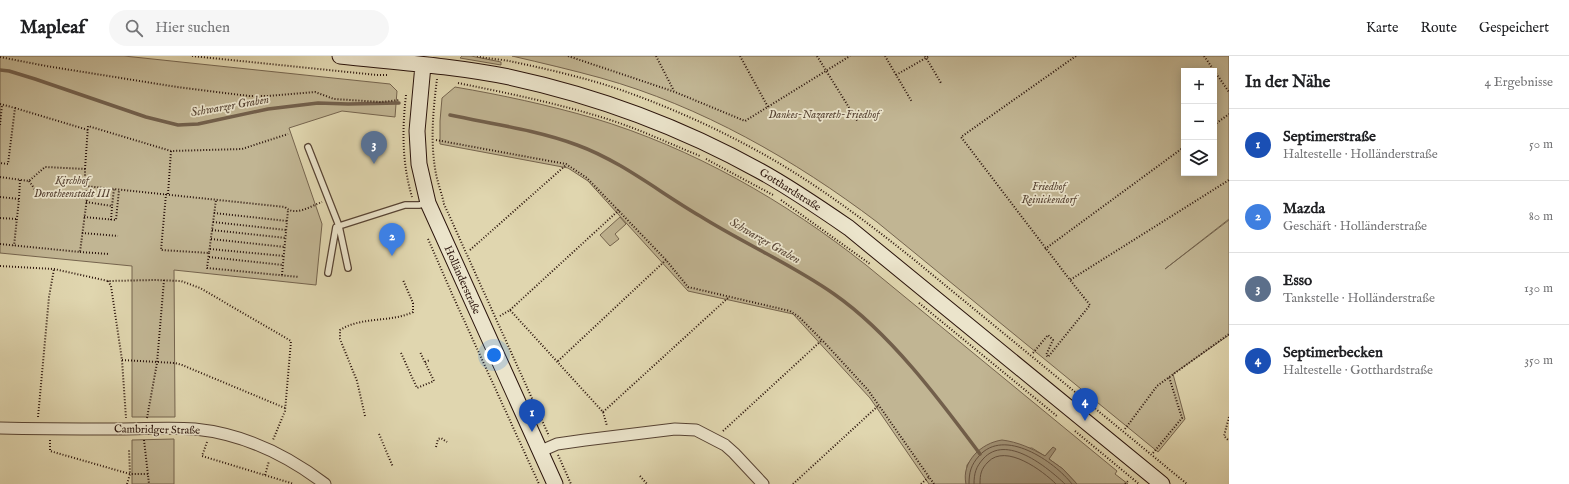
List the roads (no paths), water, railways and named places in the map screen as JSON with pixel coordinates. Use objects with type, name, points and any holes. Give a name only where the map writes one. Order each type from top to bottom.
[{"type":"main road","name":"Gotthardstraße","points":[[340,56],[423,65],[507,77],[555,88],[634,112],[695,137],[761,171],[806,198],[849,228],[1162,484]]},
{"type":"main road","name":"Holländerstraße","points":[[423,65],[417,131],[419,164],[428,203],[454,264],[555,484]]},
{"type":"street","name":"Cambridger Straße","points":[[0,428],[180,428],[210,431],[252,442],[271,450],[306,470],[325,484]]},
{"type":"street","points":[[540,451],[557,444],[585,440],[667,429],[696,430],[725,445],[763,484]]},
{"type":"lane","points":[[308,147],[339,226],[348,268]]},
{"type":"lane","points":[[328,273],[336,227],[406,205],[428,203]]},
{"type":"water","points":[[1002,440],[1014,442],[1035,450],[1045,456],[1053,447],[1056,449],[1049,459],[1063,469],[1077,484],[966,484],[965,476],[967,468],[974,455],[987,445]]},
{"type":"waterway","name":"Schwarzer Graben","points":[[0,70],[9,71],[35,79],[146,117],[178,125],[198,124],[268,109],[318,103],[399,103]]},
{"type":"waterway","name":"Schwarzer Graben","points":[[450,115],[546,135],[577,145],[609,159],[716,226],[818,283],[855,310],[894,347],[931,389],[980,454]]},
{"type":"place","name":"Esso","points":[[374,164]]},
{"type":"place","name":"Mazda","points":[[392,256]]},
{"type":"place","name":"Septimerbecken","points":[[1085,421]]},
{"type":"place","name":"Septimerstraße","points":[[532,432]]},
{"type":"park label","name":"Dankes-Nazareth-Friedhof","points":[[824,115]]},
{"type":"park label","name":"Kirchhof Dorotheenstadt III","points":[[72,187]]},
{"type":"park label","name":"Friedhof Reinickendorf","points":[[1049,193]]}]
